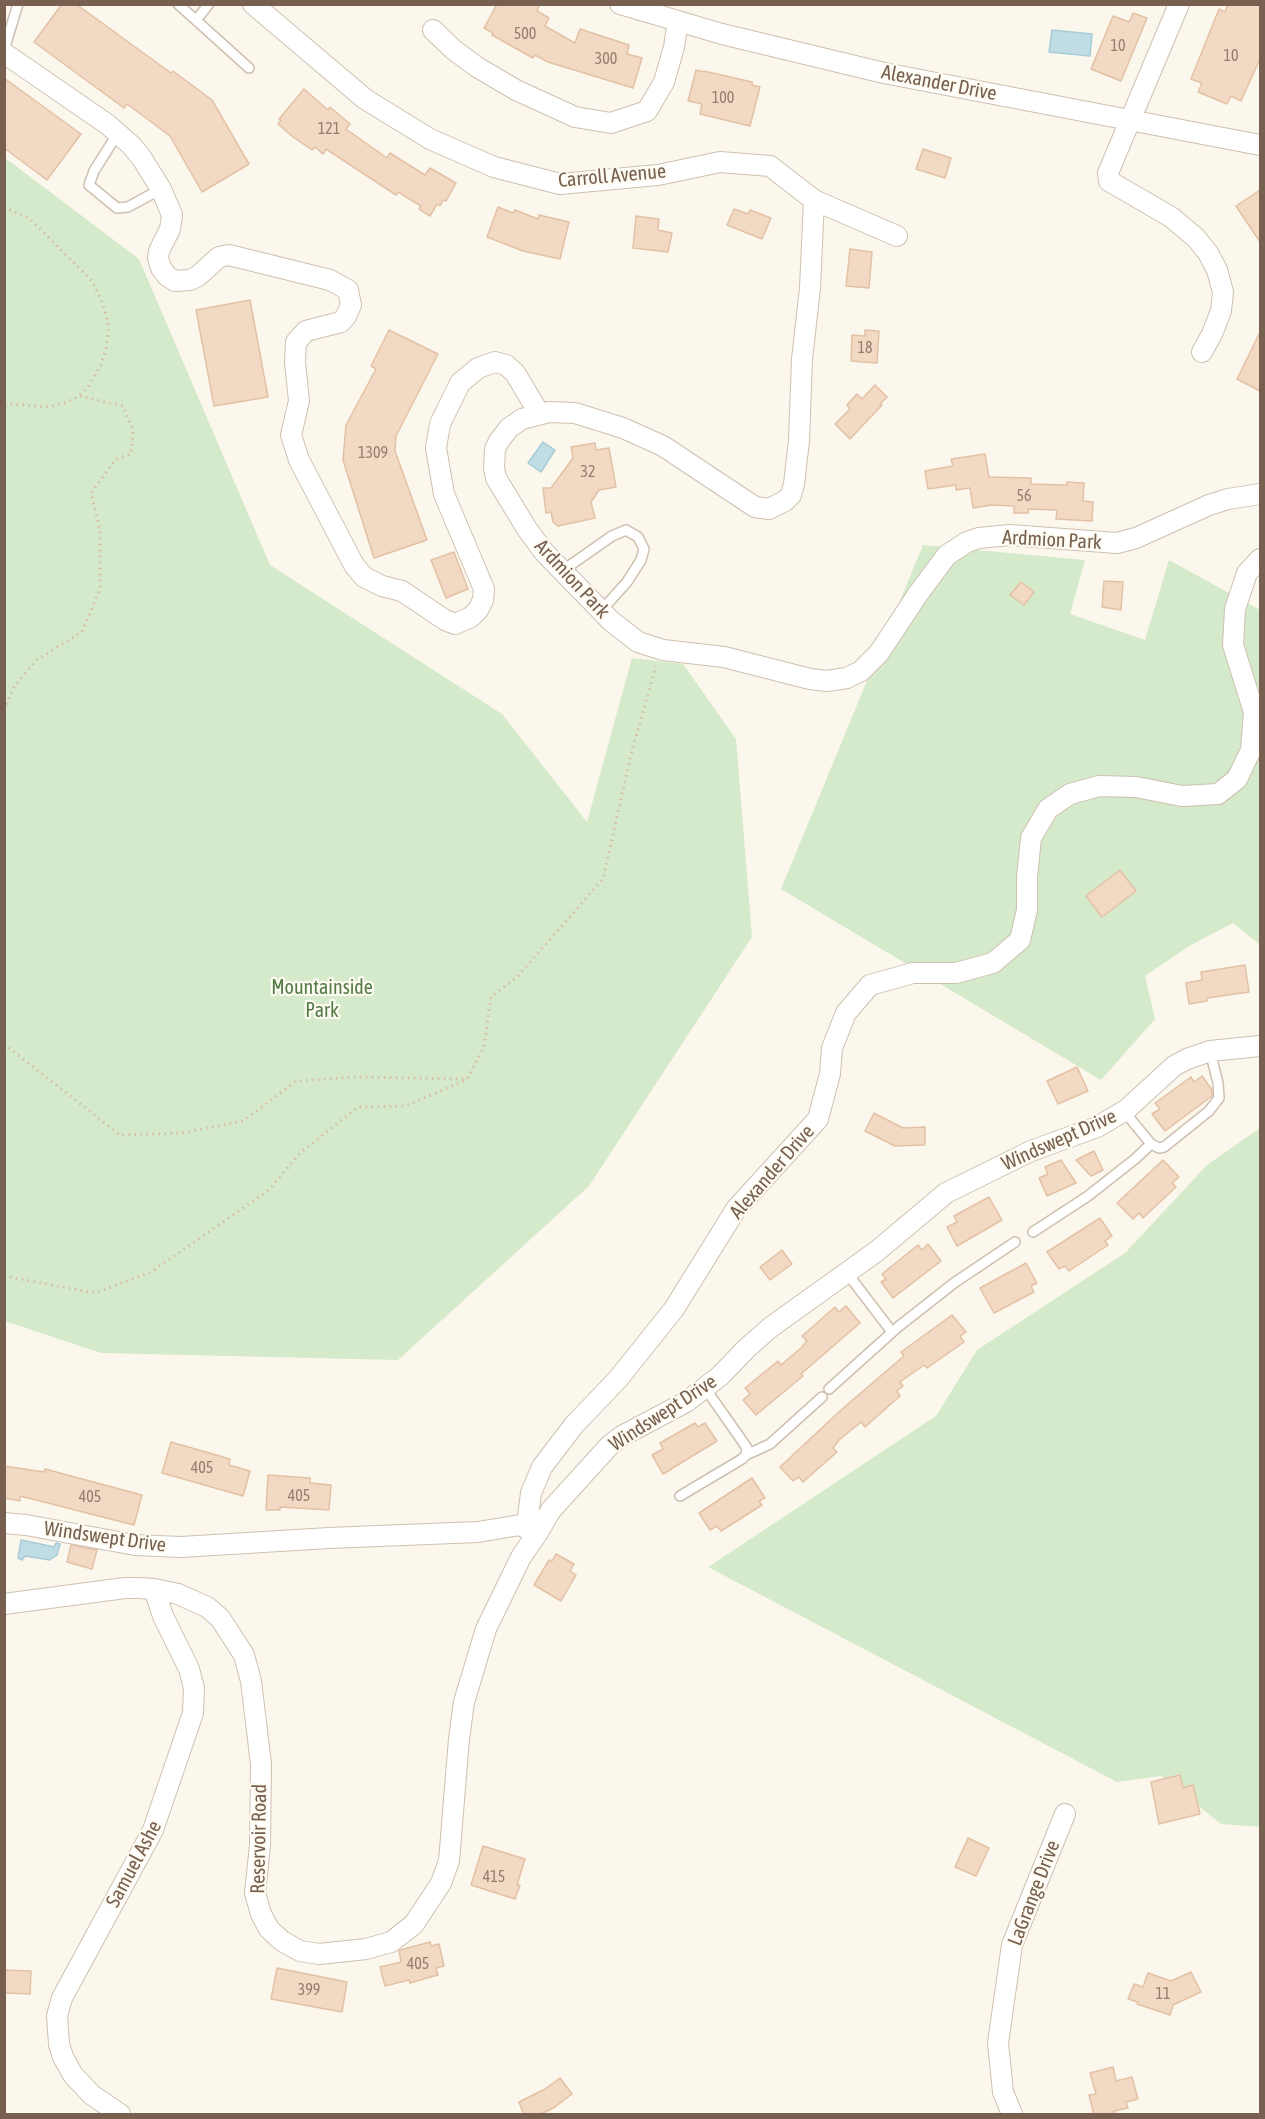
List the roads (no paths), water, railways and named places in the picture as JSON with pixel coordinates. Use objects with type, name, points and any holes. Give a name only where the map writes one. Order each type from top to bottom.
[{"type":"street","points":[[1179,4],[1108,173],[1109,181],[1171,217],[1196,238],[1208,252],[1217,270],[1223,292],[1221,311],[1202,352]]},
{"type":"street","name":"Alexander Drive","points":[[625,5],[678,21],[884,74],[1260,145]]},
{"type":"street","name":"Carroll Avenue","points":[[264,8],[365,99],[430,139],[494,167],[560,184],[658,175],[720,162],[770,166],[814,200],[897,236]]},
{"type":"street","points":[[433,30],[453,50],[516,90],[575,117],[611,123],[647,111],[664,82],[674,47],[678,21]]},
{"type":"street","points":[[4,52],[118,134],[141,157],[168,203],[172,222],[159,250],[158,258],[167,276],[175,281],[190,280],[198,276],[219,257],[229,255],[330,280],[348,290],[351,305],[341,322],[306,331],[296,342],[295,362],[299,400],[291,435],[304,468],[354,565],[364,577],[382,586],[402,591],[445,620],[455,624],[471,617],[483,600],[484,588],[444,495],[436,448],[440,424],[460,383],[478,368],[495,362],[506,365],[515,373],[539,413]]},
{"type":"street","name":"Ardmion Park","points":[[814,200],[810,288],[802,359],[799,441],[794,484],[791,495],[785,501],[769,509],[755,507],[663,446],[622,428],[575,413],[563,411],[539,413],[522,419],[508,428],[495,449],[494,468],[501,488],[544,552],[610,621],[638,642],[663,650],[724,657],[810,679],[827,681],[847,678],[861,671],[879,654],[918,594],[947,555],[967,542],[979,538],[1010,535],[1116,543],[1136,538],[1209,505],[1228,499],[1260,494]]},
{"type":"street","name":"Alexander Drive","points":[[537,1534],[528,1516],[531,1493],[542,1467],[574,1425],[618,1379],[674,1309],[736,1209],[818,1119],[830,1074],[832,1048],[846,1013],[870,985],[913,974],[956,973],[993,963],[1020,940],[1027,910],[1027,877],[1031,838],[1048,809],[1070,794],[1099,786],[1136,788],[1182,796],[1218,794],[1237,779],[1251,750],[1254,712],[1233,645],[1235,609],[1247,573],[1260,560]]},
{"type":"street","name":"Windswept Drive","points":[[4,1523],[135,1545],[182,1547],[478,1532],[520,1525],[537,1534],[551,1510],[610,1445],[622,1436],[686,1402],[705,1388],[771,1327],[848,1273],[946,1193],[1031,1151],[1097,1127],[1124,1111],[1174,1066],[1187,1059],[1209,1051],[1260,1046]]},
{"type":"street","name":"Reservoir Road","points":[[4,1604],[125,1588],[154,1589],[192,1599],[207,1607],[220,1618],[244,1655],[251,1681],[261,1764],[260,1845],[255,1893],[261,1914],[269,1929],[282,1941],[300,1951],[319,1954],[366,1949],[391,1942],[414,1924],[441,1883],[449,1861],[459,1739],[464,1702],[471,1674],[500,1596],[520,1557],[537,1534]]},
{"type":"street","name":"Samuel Ashe","points":[[120,2115],[92,2095],[73,2075],[59,2044],[57,2016],[62,1998],[153,1830],[194,1713],[194,1688],[189,1669],[162,1616],[154,1589]]},
{"type":"street","name":"LaGrange Drive","points":[[1012,2115],[1003,2092],[998,2043],[1012,1946],[1065,1814]]},
{"type":"lane","points":[[4,52],[18,4]]},
{"type":"lane","points":[[178,4],[249,68]]},
{"type":"lane","points":[[196,20],[209,4]]},
{"type":"lane","points":[[118,134],[94,171],[89,185],[117,208],[128,207],[161,189]]},
{"type":"lane","points":[[562,571],[612,536],[626,530],[638,537],[644,549],[641,561],[627,582],[601,610]]},
{"type":"lane","points":[[1124,1111],[1151,1144],[1160,1148],[1164,1147],[1209,1111],[1219,1098],[1218,1083],[1209,1051]]},
{"type":"lane","points":[[1033,1232],[1088,1196],[1151,1144]]},
{"type":"lane","points":[[829,1389],[892,1332],[959,1279],[1016,1242]]},
{"type":"lane","points":[[848,1273],[892,1332]]},
{"type":"lane","points":[[705,1388],[745,1444],[746,1455]]},
{"type":"lane","points":[[680,1496],[746,1455],[770,1444],[822,1397]]},
{"type":"water","points":[[1052,30],[1092,34],[1090,56],[1049,52]]},
{"type":"water","points":[[543,442],[555,450],[541,472],[528,463]]},
{"type":"water","points":[[21,1540],[54,1547],[56,1543],[60,1544],[57,1555],[50,1560],[25,1556],[22,1560],[18,1558]]},
{"type":"park label","name":"Mountainside Park","points":[[322,1000]]}]
